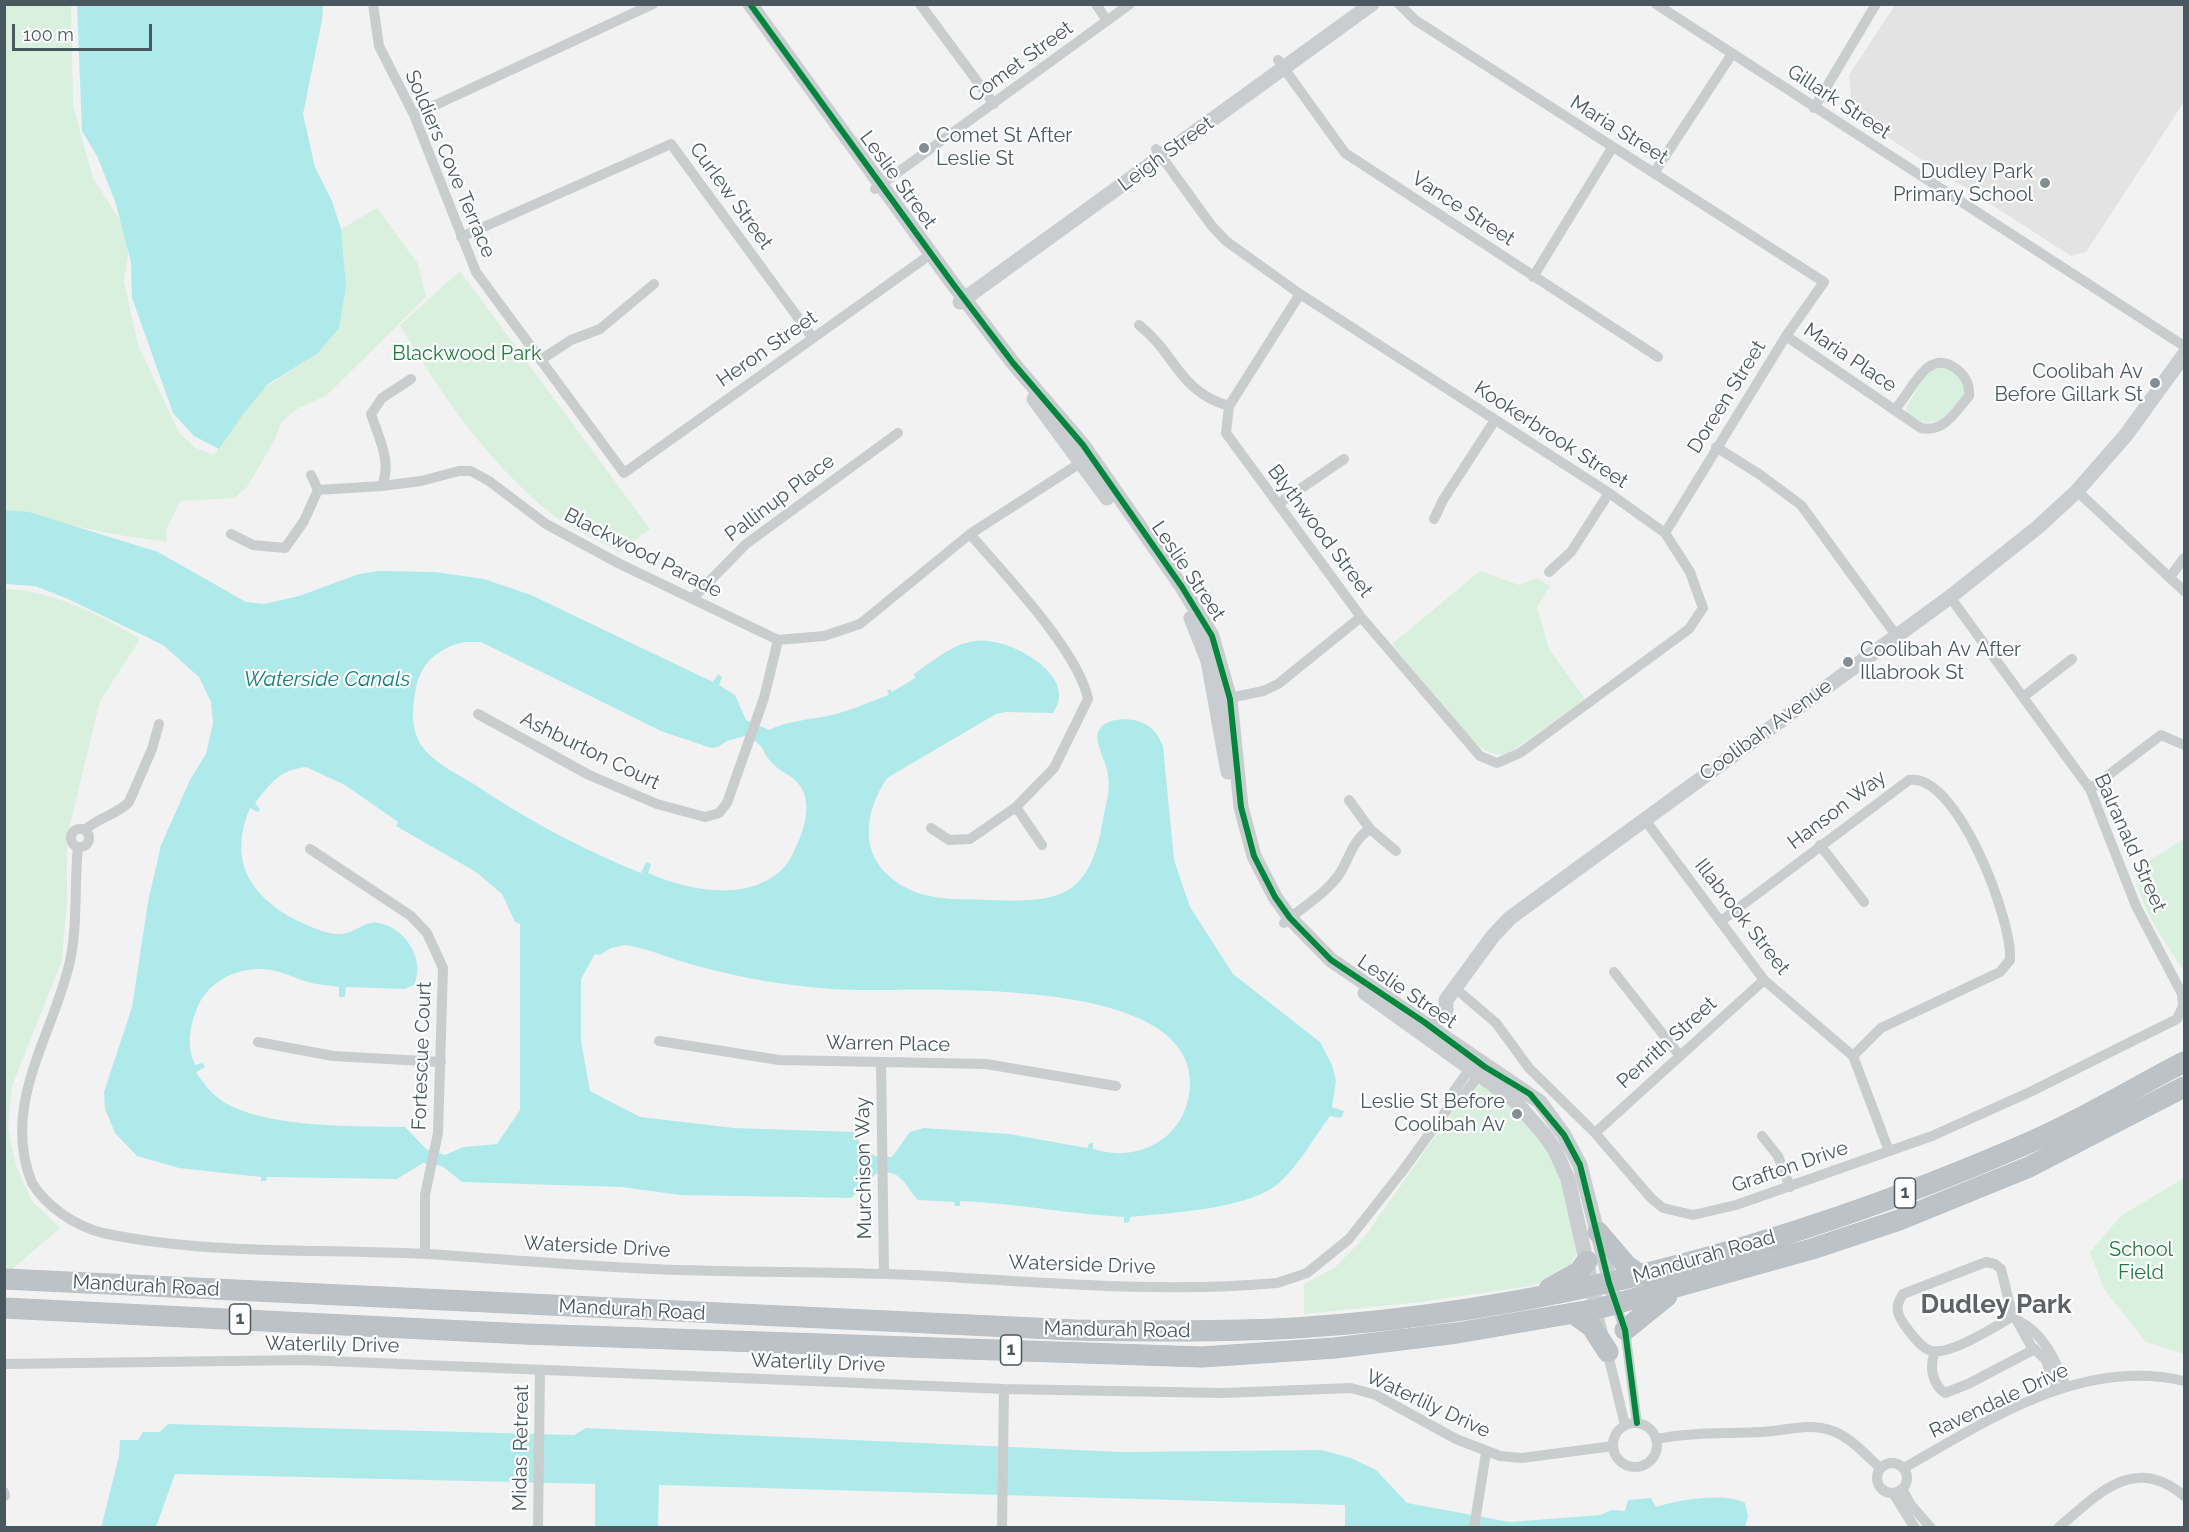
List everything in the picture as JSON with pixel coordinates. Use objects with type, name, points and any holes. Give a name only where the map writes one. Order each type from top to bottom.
[{"type":"highway","name":"Mandurah Road","points":[[4,1279],[1155,1332],[1221,1332],[1378,1321],[1601,1285],[1721,1254],[1891,1199],[2022,1146],[2184,1062]]},
{"type":"highway","name":"Mandurah Road","points":[[4,1308],[525,1334],[1202,1357],[1335,1348],[1457,1333],[1574,1314],[1679,1288],[1899,1220],[2029,1167],[2184,1087]]},
{"type":"highway","points":[[1598,1232],[1627,1266],[1640,1275]]},
{"type":"highway","points":[[1534,1297],[1566,1280],[1587,1261]]},
{"type":"highway","points":[[1625,1330],[1679,1288]]},
{"type":"highway","points":[[1574,1314],[1592,1327],[1608,1352]]},
{"type":"street","name":"Soldiers Cove Terrace","points":[[373,4],[379,46],[414,115],[476,272],[624,473]]},
{"type":"street","points":[[414,115],[653,4]]},
{"type":"street","name":"Leslie Street","points":[[740,4],[878,187]]},
{"type":"street","name":"Leslie Street","points":[[750,4],[928,256],[1084,456],[1182,587],[1212,636],[1241,807],[1254,856],[1287,921],[1332,960],[1477,1068],[1533,1120],[1555,1150],[1572,1192],[1587,1261],[1601,1285]]},
{"type":"street","points":[[920,4],[994,104]]},
{"type":"street","points":[[1096,4],[1107,21]]},
{"type":"street","name":"Comet Street","points":[[878,187],[1130,4]]},
{"type":"street","name":"Leigh Street","points":[[1280,65],[1354,4]]},
{"type":"street","name":"Leigh Street","points":[[960,298],[1280,65],[1372,4]]},
{"type":"street","name":"Maria Street","points":[[1399,4],[1415,20],[1824,282]]},
{"type":"street","name":"Gillark Street","points":[[1656,4],[2184,346]]},
{"type":"street","points":[[1814,108],[1876,4]]},
{"type":"street","points":[[1654,173],[1732,54]]},
{"type":"street","name":"Vance Street","points":[[1280,65],[1345,153],[1658,357]]},
{"type":"street","name":"Curlew Street","points":[[461,237],[671,144],[813,338]]},
{"type":"street","points":[[1533,277],[1612,148]]},
{"type":"street","name":"Kookerbrook Street","points":[[1158,154],[1211,225],[1226,241],[1300,294],[1609,494],[1665,533],[1690,572],[1702,608],[1689,629],[1520,753],[1497,763]]},
{"type":"street","name":"Heron Street","points":[[624,473],[928,256]]},
{"type":"street","name":"Doreen Street","points":[[1665,533],[1786,336],[1824,282]]},
{"type":"street","points":[[542,359],[571,340],[600,329],[654,284]]},
{"type":"street","name":"Blythwood Street","points":[[1300,294],[1229,406],[1226,433],[1361,617],[1471,748],[1480,756],[1497,763]]},
{"type":"street","points":[[1139,325],[1155,338],[1191,388],[1208,400],[1229,406]]},
{"type":"street","name":"Maria Place","points":[[1786,336],[1894,410],[1921,428],[1939,428],[1969,396],[1968,384],[1962,372],[1951,365],[1931,364],[1922,372],[1905,399],[1894,410]]},
{"type":"street","name":"Coolibah Avenue","points":[[1425,1029],[1446,1010],[1451,994],[1493,936],[1510,918],[1950,597],[2077,492],[2126,435],[2184,355]]},
{"type":"street","points":[[382,486],[387,474],[387,458],[371,414],[382,398],[411,379]]},
{"type":"street","points":[[1434,519],[1443,500],[1495,420]]},
{"type":"street","name":"Pallinup Place","points":[[692,599],[746,544],[898,433]]},
{"type":"street","points":[[1716,447],[1802,505],[1896,635]]},
{"type":"street","points":[[778,640],[824,636],[860,624],[970,534],[1084,456]]},
{"type":"street","points":[[1278,504],[1344,459]]},
{"type":"street","name":"Blackwood Parade","points":[[318,490],[421,482],[459,471],[471,471],[489,481],[546,524],[778,640]]},
{"type":"street","points":[[231,534],[253,545],[285,548],[304,521],[318,490],[311,475]]},
{"type":"street","points":[[2077,492],[2184,591]]},
{"type":"street","points":[[1549,572],[1571,552],[1609,494]]},
{"type":"street","points":[[931,828],[949,840],[970,839],[1016,807],[1054,768],[1088,699],[1077,670],[1038,614],[970,534]]},
{"type":"street","points":[[2170,577],[2184,558]]},
{"type":"street","name":"Balranald Street","points":[[1950,597],[2090,789],[2136,906],[2182,994]]},
{"type":"street","points":[[1223,700],[1263,691],[1278,684],[1361,617]]},
{"type":"street","name":"Ashburton Court","points":[[478,714],[589,775],[657,804],[705,817],[719,813],[727,803],[739,763],[764,698],[778,640]]},
{"type":"street","points":[[2023,698],[2072,659]]},
{"type":"street","name":"Waterside Drive","points":[[159,724],[152,749],[129,801],[124,808],[93,823],[85,830],[89,835],[89,842],[78,848],[70,961],[56,1003],[18,1090],[15,1118],[22,1164],[46,1201],[60,1213],[86,1227],[137,1239],[217,1246],[425,1254],[654,1269],[884,1274],[1066,1286],[1251,1286],[1277,1283],[1307,1273],[1326,1260],[1349,1239],[1449,1107],[1462,1097],[1477,1068]]},
{"type":"street","points":[[2090,789],[2160,735],[2184,746]]},
{"type":"street","name":"Hanson Way","points":[[1721,921],[1909,780],[1924,780],[1939,793],[1973,838],[1986,863],[2009,943],[2010,960],[2000,972],[1881,1028],[1853,1056]]},
{"type":"street","points":[[1349,800],[1370,829],[1396,851]]},
{"type":"street","points":[[1016,807],[1042,846]]},
{"type":"street","name":"Illabrook Street","points":[[1645,820],[1764,980],[1853,1056],[1889,1151]]},
{"type":"street","points":[[1287,921],[1339,875],[1360,835],[1370,829]]},
{"type":"street","points":[[1820,845],[1864,902]]},
{"type":"street","name":"Fortescue Court","points":[[310,849],[411,916],[427,933],[443,968],[438,1133],[425,1195],[425,1254]]},
{"type":"street","points":[[1614,972],[1680,1056]]},
{"type":"street","name":"Penrith Street","points":[[1595,1133],[1764,980]]},
{"type":"street","name":"Grafton Drive","points":[[1451,994],[1496,1023],[1529,1068],[1595,1133],[1651,1198],[1663,1208],[1693,1215],[1709,1213],[1790,1187],[1932,1136],[2030,1092],[2177,1019],[2183,1005],[2182,994]]},
{"type":"street","name":"Warren Place","points":[[659,1041],[779,1060],[986,1064],[1116,1086]]},
{"type":"street","points":[[258,1042],[333,1056],[441,1062]]},
{"type":"street","name":"Murchison Way","points":[[881,1062],[880,1123],[885,1202],[884,1274]]},
{"type":"street","name":"Leslie Street","points":[[1477,1068],[1518,1085],[1540,1102],[1564,1135],[1580,1165],[1598,1232],[1601,1285],[1607,1307]]},
{"type":"street","points":[[1762,1136],[1778,1156],[1790,1187]]},
{"type":"street","points":[[2017,1318],[1944,1351],[1935,1352],[1921,1344],[1898,1317],[1896,1308],[1903,1294],[1986,1262],[1995,1264],[2001,1269],[2017,1318],[2035,1349],[2049,1367],[2055,1390]]},
{"type":"street","points":[[1607,1307],[1625,1330],[1637,1423]]},
{"type":"street","points":[[1607,1307],[1608,1352],[1625,1425]]},
{"type":"street","points":[[2017,1318],[2044,1341],[2066,1386]]},
{"type":"street","points":[[1935,1352],[1931,1369],[1936,1382],[1945,1393],[1968,1384],[2035,1349]]},
{"type":"street","name":"Waterlily Drive","points":[[4,1364],[304,1360],[1004,1389],[1223,1393],[1351,1388],[1376,1395],[1486,1453],[1522,1458],[1613,1446]]},
{"type":"street","name":"Midas Retreat","points":[[538,1527],[540,1370]]},
{"type":"street","name":"Ravendale Drive","points":[[1904,1468],[1972,1430],[2066,1386],[2099,1377],[2139,1373],[2184,1380]]},
{"type":"street","points":[[1002,1527],[1004,1389]]},
{"type":"street","points":[[1637,1423],[1645,1426],[1656,1439],[1653,1456],[1638,1466],[1621,1462],[1613,1446],[1614,1437],[1625,1425],[1637,1423]]},
{"type":"street","points":[[1656,1439],[1677,1435],[1774,1431],[1800,1426],[1817,1426],[1835,1432],[1853,1443],[1880,1468]]},
{"type":"street","points":[[1475,1523],[1486,1453]]},
{"type":"street","points":[[1880,1468],[1891,1462],[1904,1468],[1907,1476],[1898,1490]]},
{"type":"street","points":[[1880,1468],[1878,1483],[1884,1490],[1898,1490],[1931,1527]]},
{"type":"street","points":[[2058,1527],[2111,1484],[2135,1477],[2164,1484],[2184,1496]]},
{"type":"street","points":[[1898,1490],[1914,1527]]},
{"type":"shaded area","name":"Dudley Park Primary School","points":[[2181,4],[2184,7],[2184,102],[2086,252],[2071,256],[1853,115],[1849,75],[1895,5]]},
{"type":"green space","points":[[4,5],[71,5],[73,106],[93,178],[131,237],[124,281],[138,345],[179,433],[196,448],[214,455],[258,392],[317,354],[332,336],[345,275],[341,229],[377,208],[418,264],[426,297],[326,396],[300,407],[282,421],[273,443],[247,487],[234,498],[180,501],[166,530],[167,542],[113,534],[5,511]]},
{"type":"green space","name":"Blackwood Park","points":[[460,271],[650,529],[620,552],[556,517],[505,470],[448,400],[400,325]]},
{"type":"green space","points":[[1935,368],[1947,368],[1962,379],[1965,394],[1941,420],[1925,423],[1907,413],[1906,408],[1923,379]]},
{"type":"green space","points":[[1480,571],[1519,585],[1536,578],[1550,586],[1537,607],[1549,649],[1585,699],[1508,754],[1488,752],[1472,740],[1392,644]]},
{"type":"green space","points":[[5,589],[40,594],[75,605],[140,639],[100,701],[67,837],[67,900],[62,960],[12,1086],[8,1128],[16,1166],[32,1201],[60,1228],[10,1271],[5,1271]]},
{"type":"green space","points":[[2184,839],[2184,971],[2145,907],[2137,880],[2137,868]]},
{"type":"green space","points":[[1478,1084],[1488,1088],[1529,1122],[1551,1155],[1564,1190],[1578,1251],[1567,1270],[1557,1278],[1530,1286],[1420,1302],[1304,1314],[1304,1284],[1334,1268],[1363,1239],[1451,1114]]},
{"type":"green space","name":"School Field","points":[[2184,1178],[2184,1354],[2146,1342],[2104,1289],[2090,1252],[2121,1216]]},
{"type":"water","points":[[77,5],[323,5],[303,114],[315,167],[332,201],[341,229],[346,286],[339,328],[317,354],[268,384],[243,414],[219,449],[194,436],[173,413],[132,298],[131,262],[115,201],[97,156],[82,131]]},
{"type":"water","name":"Waterside Canals","points":[[4,510],[29,512],[158,552],[246,602],[264,604],[299,596],[359,574],[380,571],[435,572],[484,579],[531,595],[713,682],[718,674],[722,677],[719,685],[735,695],[746,720],[769,730],[790,723],[843,712],[889,695],[887,691],[890,689],[892,692],[915,678],[914,674],[958,646],[975,641],[989,641],[1005,645],[1036,661],[1049,672],[1057,685],[1059,699],[1053,713],[1006,712],[996,714],[887,778],[875,802],[869,828],[869,841],[879,865],[900,885],[912,891],[937,897],[1037,899],[1055,896],[1069,889],[1081,879],[1090,865],[1097,845],[1107,798],[1108,775],[1098,741],[1098,732],[1107,723],[1120,720],[1135,720],[1147,725],[1163,746],[1174,860],[1190,907],[1233,974],[1320,1042],[1332,1065],[1336,1080],[1332,1107],[1344,1111],[1341,1118],[1330,1116],[1294,1167],[1280,1182],[1267,1191],[1231,1204],[1130,1217],[1129,1222],[1124,1223],[1124,1217],[981,1202],[960,1201],[960,1206],[955,1206],[954,1202],[918,1200],[902,1179],[887,1172],[878,1172],[851,1198],[680,1195],[622,1187],[462,1182],[442,1166],[423,1163],[397,1179],[267,1177],[266,1181],[261,1181],[261,1177],[179,1168],[137,1156],[115,1133],[105,1109],[104,1092],[132,1007],[148,902],[161,845],[190,780],[206,754],[213,723],[211,702],[199,677],[163,645],[68,599],[35,586],[5,584]],"holes":[[[481,642],[661,731],[711,748],[745,736],[758,743],[773,764],[797,782],[805,797],[805,822],[792,856],[786,865],[772,877],[756,885],[738,889],[701,889],[682,885],[648,873],[651,864],[646,862],[641,873],[578,845],[443,766],[424,749],[416,735],[413,712],[416,688],[422,671],[433,657],[456,644]],[[306,767],[345,785],[398,822],[396,826],[476,872],[502,894],[515,922],[520,924],[520,1110],[497,1144],[463,1147],[445,1155],[426,1149],[405,1127],[339,1126],[291,1122],[247,1113],[219,1099],[196,1072],[205,1067],[203,1063],[195,1065],[191,1052],[190,1031],[196,1011],[209,990],[228,976],[252,969],[276,971],[311,983],[339,987],[339,997],[345,997],[346,987],[405,989],[414,985],[417,975],[415,955],[411,946],[397,931],[378,923],[368,924],[344,934],[334,934],[317,929],[280,910],[266,899],[247,874],[242,860],[241,844],[250,808],[258,812],[260,809],[255,803],[271,783],[296,769]],[[633,946],[713,970],[784,984],[851,990],[998,992],[1054,997],[1107,1007],[1151,1024],[1180,1050],[1190,1086],[1187,1104],[1180,1119],[1158,1142],[1128,1153],[1111,1153],[1093,1149],[1093,1143],[1090,1143],[1087,1148],[1009,1134],[924,1128],[910,1132],[892,1157],[884,1157],[868,1152],[853,1132],[734,1128],[640,1117],[590,1091],[581,1041],[581,979],[595,954],[600,955],[611,948]]]},
{"type":"water","points":[[168,1424],[574,1435],[586,1428],[1122,1452],[1322,1450],[1351,1458],[1376,1470],[1407,1503],[1510,1522],[1600,1515],[1612,1510],[1625,1511],[1628,1500],[1651,1498],[1656,1507],[1701,1498],[1737,1500],[1745,1503],[1748,1516],[1745,1528],[1345,1528],[1345,1505],[659,1485],[658,1527],[595,1528],[595,1484],[175,1474],[156,1527],[101,1528],[119,1456],[120,1440],[138,1440],[143,1432],[160,1432]]},
{"type":"cycle path","points":[[750,4],[953,284],[1013,363],[1083,445],[1182,587],[1212,636],[1230,699],[1241,807],[1254,856],[1275,897],[1290,918],[1331,960],[1424,1022],[1485,1067],[1530,1094],[1564,1135],[1580,1165],[1609,1283],[1625,1330],[1637,1423]]},
{"type":"place","name":"Comet St After Leslie St","points":[[924,148]]},
{"type":"place","name":"Dudley Park Primary School","points":[[2045,183]]},
{"type":"place","name":"Coolibah Av Before Gillark St","points":[[2155,383]]},
{"type":"place","name":"Coolibah Av After Illabrook St","points":[[1848,662]]},
{"type":"place","name":"Leslie St Before Coolibah Av","points":[[1517,1114]]},
{"type":"district","name":"Dudley Park","points":[[1996,1305]]}]
